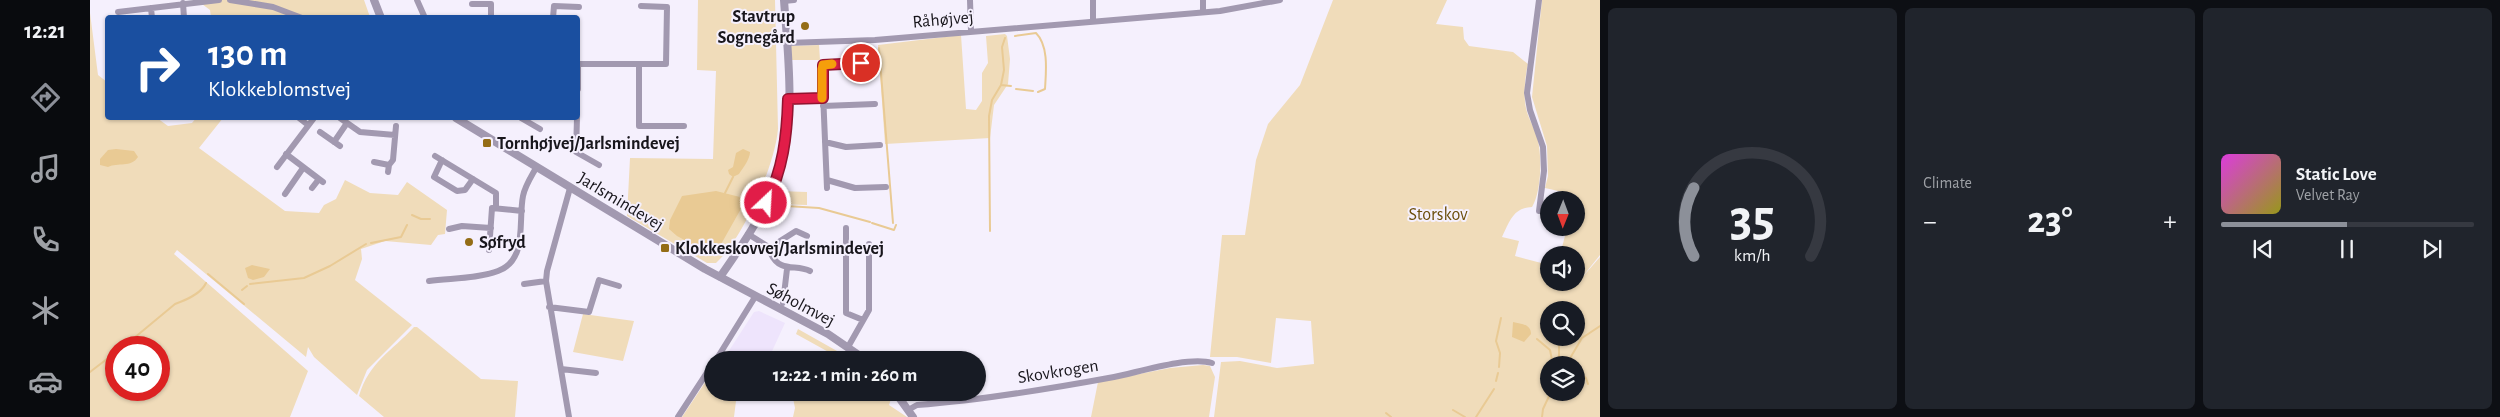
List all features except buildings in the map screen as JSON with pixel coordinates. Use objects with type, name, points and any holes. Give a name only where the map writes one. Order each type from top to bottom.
[{"type":"street","points":[[118,12],[219,0]]},
{"type":"street","points":[[230,0],[273,7],[294,15]]},
{"type":"street","points":[[374,0],[380,15]]},
{"type":"street","points":[[417,0],[424,15]]},
{"type":"street","points":[[720,277],[748,234],[771,192],[779,171],[786,142],[788,99],[784,0],[794,0]]},
{"type":"street","points":[[970,0],[971,31]]},
{"type":"street","points":[[1092,0],[1093,21]]},
{"type":"street","points":[[1203,0],[1203,12]]},
{"type":"street","name":"Råhøjvej","points":[[787,43],[875,40],[1203,12],[1280,0]]},
{"type":"street","points":[[1539,0],[1527,93],[1530,110],[1543,147],[1544,171],[1539,211]]},
{"type":"street","points":[[182,3],[184,15]]},
{"type":"street","points":[[472,4],[492,4],[491,15]]},
{"type":"street","points":[[553,15],[554,6],[579,7]]},
{"type":"street","points":[[580,64],[666,64],[667,7],[641,6]]},
{"type":"street","points":[[151,8],[152,15]]},
{"type":"street","points":[[827,188],[823,65],[873,62]]},
{"type":"street","points":[[639,64],[639,126],[684,126]]},
{"type":"street","points":[[788,99],[823,98]]},
{"type":"street","points":[[823,106],[875,104]]},
{"type":"street","points":[[302,120],[308,125]]},
{"type":"street","points":[[277,167],[312,120]]},
{"type":"street","points":[[343,120],[360,132],[395,135]]},
{"type":"street","name":"Jarlsmindevej","points":[[459,120],[536,168],[720,277]]},
{"type":"street","points":[[524,120],[540,129]]},
{"type":"street","points":[[577,120],[576,152],[599,165]]},
{"type":"street","points":[[320,132],[337,144],[347,123]]},
{"type":"street","points":[[374,162],[389,169],[393,160],[396,126]]},
{"type":"street","points":[[825,142],[846,147],[880,145]]},
{"type":"street","points":[[286,154],[321,181],[312,188]]},
{"type":"street","points":[[435,156],[496,193],[496,208]]},
{"type":"street","points":[[442,160],[434,177],[457,191],[465,190],[473,179]]},
{"type":"street","points":[[285,194],[303,168]]},
{"type":"street","points":[[429,280],[487,274],[511,264],[519,246],[525,188],[536,168]]},
{"type":"street","points":[[827,180],[855,188],[886,187]]},
{"type":"street","points":[[569,417],[546,281],[547,271],[570,188]]},
{"type":"street","points":[[489,250],[492,208],[522,211]]},
{"type":"street","points":[[449,229],[462,226],[491,228]]},
{"type":"street","points":[[846,228],[846,312],[863,320]]},
{"type":"street","points":[[772,249],[782,239],[796,232],[807,236]]},
{"type":"street","points":[[748,234],[772,249]]},
{"type":"street","points":[[848,348],[870,305],[869,244]]},
{"type":"street","points":[[772,249],[773,258],[787,269],[805,268],[810,271]]},
{"type":"street","points":[[783,303],[787,269]]},
{"type":"street","name":"Søholmvej","points":[[720,277],[828,334],[852,351]]},
{"type":"street","points":[[549,307],[589,312],[599,280],[619,286]]},
{"type":"street","points":[[524,284],[546,281]]},
{"type":"street","points":[[722,351],[755,297]]},
{"type":"street","name":"Skovkrogen","points":[[908,410],[917,405],[986,398],[1115,377],[1162,366],[1203,361],[1212,363]]},
{"type":"street","points":[[561,369],[596,373]]},
{"type":"street","points":[[678,417],[704,377]]},
{"type":"street","points":[[902,401],[913,417]]},
{"type":"shaded area","points":[[743,149],[750,152],[749,158],[739,174],[733,177],[729,174],[728,170],[733,167],[736,153]]},
{"type":"shaded area","points":[[108,150],[134,151],[138,157],[128,164],[108,167],[100,165],[100,159]]},
{"type":"shaded area","points":[[716,191],[740,197],[742,207],[720,246],[714,250],[703,250],[677,236],[669,229],[670,220],[682,196]]},
{"type":"shaded area","points":[[252,265],[270,269],[264,277],[253,280],[248,278],[245,268]]},
{"type":"shaded area","points":[[759,311],[785,323],[772,351],[729,351],[754,312]]},
{"type":"shaded area","points":[[1513,322],[1525,325],[1531,331],[1531,334],[1524,342],[1512,337]]},
{"type":"green space","points":[[202,0],[364,0],[369,15],[211,15],[210,10],[202,4]]},
{"type":"green space","points":[[698,0],[775,0],[778,129],[776,144],[764,181],[747,220],[737,237],[716,263],[707,263],[627,216],[630,158],[713,159],[716,71],[697,70]]},
{"type":"green space","name":"Storskov","points":[[1333,0],[1447,0],[1436,24],[1463,27],[1464,39],[1469,46],[1513,52],[1528,64],[1525,102],[1538,139],[1540,170],[1538,191],[1532,207],[1520,210],[1513,216],[1502,237],[1519,241],[1515,256],[1540,263],[1540,291],[1585,291],[1585,274],[1600,257],[1600,417],[1214,417],[1221,362],[1240,361],[1277,368],[1314,364],[1311,321],[1276,318],[1271,363],[1237,357],[1210,357],[1222,235],[1245,235],[1256,160],[1268,124],[1300,85]]},
{"type":"green space","points":[[1542,0],[1600,0],[1600,255],[1585,274],[1585,246],[1562,246],[1565,236],[1585,236],[1585,191],[1558,191],[1545,188],[1548,176],[1547,146],[1532,97]]},
{"type":"green space","points":[[90,13],[98,75],[105,80],[105,120],[160,120],[168,126],[192,123],[194,120],[221,120],[199,148],[285,211],[319,213],[324,205],[336,199],[345,180],[370,193],[398,195],[407,182],[447,210],[445,234],[438,235],[431,245],[385,241],[361,249],[362,259],[355,280],[412,325],[367,370],[357,395],[314,357],[308,347],[306,357],[177,250],[174,254],[308,371],[290,417],[90,417]]},
{"type":"green space","points":[[1005,34],[1007,36],[1010,59],[1008,84],[994,105],[990,138],[885,144],[878,45],[961,35],[966,109],[976,110],[982,101],[982,73],[988,63],[986,36]]},
{"type":"green space","points":[[819,45],[820,60],[791,60],[790,46]]},
{"type":"green space","points":[[778,191],[807,192],[807,205],[772,204]]},
{"type":"green space","points":[[583,314],[634,321],[623,361],[573,352]]},
{"type":"green space","points":[[414,327],[417,327],[481,379],[518,381],[515,417],[384,417],[359,396],[363,384],[375,366]]},
{"type":"green space","points":[[798,329],[837,351],[827,351],[796,334]]},
{"type":"green space","points":[[1210,366],[1215,377],[1209,417],[1091,417],[1098,382],[1170,368]]},
{"type":"green space","points":[[704,384],[704,401],[736,401],[734,417],[682,417]]},
{"type":"green space","points":[[794,401],[890,401],[889,405],[907,417],[793,417],[795,408]]},
{"type":"waterway","points":[[1015,36],[1036,33],[1043,45],[1046,60],[1045,89],[1038,92]]},
{"type":"waterway","points":[[990,231],[989,116],[992,100],[1001,85],[1004,70],[1002,47],[1005,38]]},
{"type":"waterway","points":[[879,48],[893,223]]},
{"type":"waterway","points":[[1001,85],[1011,86]]},
{"type":"waterway","points":[[1016,89],[1033,91]]},
{"type":"waterway","points":[[725,193],[733,177]]},
{"type":"waterway","points":[[770,205],[819,208],[870,222]]},
{"type":"waterway","points":[[412,215],[421,219],[430,219]]},
{"type":"waterway","points":[[872,223],[894,230],[896,225]]},
{"type":"waterway","points":[[371,243],[401,237],[407,225]]},
{"type":"waterway","points":[[250,284],[304,278],[330,266],[366,244]]},
{"type":"waterway","points":[[208,274],[244,304]]},
{"type":"waterway","points":[[136,336],[175,304],[197,293],[206,283]]},
{"type":"waterway","points":[[242,290],[247,286]]},
{"type":"waterway","points":[[1499,367],[1500,353],[1496,341],[1501,318]]},
{"type":"waterway","points":[[1571,356],[1582,338],[1600,326]]},
{"type":"waterway","points":[[1537,339],[1550,350],[1551,356]]},
{"type":"waterway","points":[[1559,346],[1559,356]]},
{"type":"waterway","points":[[90,372],[105,360]]},
{"type":"waterway","points":[[1496,381],[1498,373]]},
{"type":"waterway","points":[[1585,377],[1588,384]]},
{"type":"waterway","points":[[1476,417],[1494,389]]},
{"type":"waterway","points":[[1542,417],[1547,401]]},
{"type":"waterway","points":[[1453,410],[1465,417]]},
{"type":"waterway","points":[[1386,413],[1391,417]]},
{"type":"slow traffic","points":[[822,98],[823,65],[832,64]]},
{"type":"place","name":"Stavtrup Sognegård","points":[[805,26]]},
{"type":"place","name":"Tornhøjvej/Jarlsmindevej","points":[[487,143]]},
{"type":"place","name":"Søfryd","points":[[469,242]]},
{"type":"place","name":"Klokkeskovvej/Jarlsmindevej","points":[[665,248]]},
{"type":"route","points":[[766,203],[778,177],[786,142],[788,99],[823,98],[823,65],[861,63]]}]
